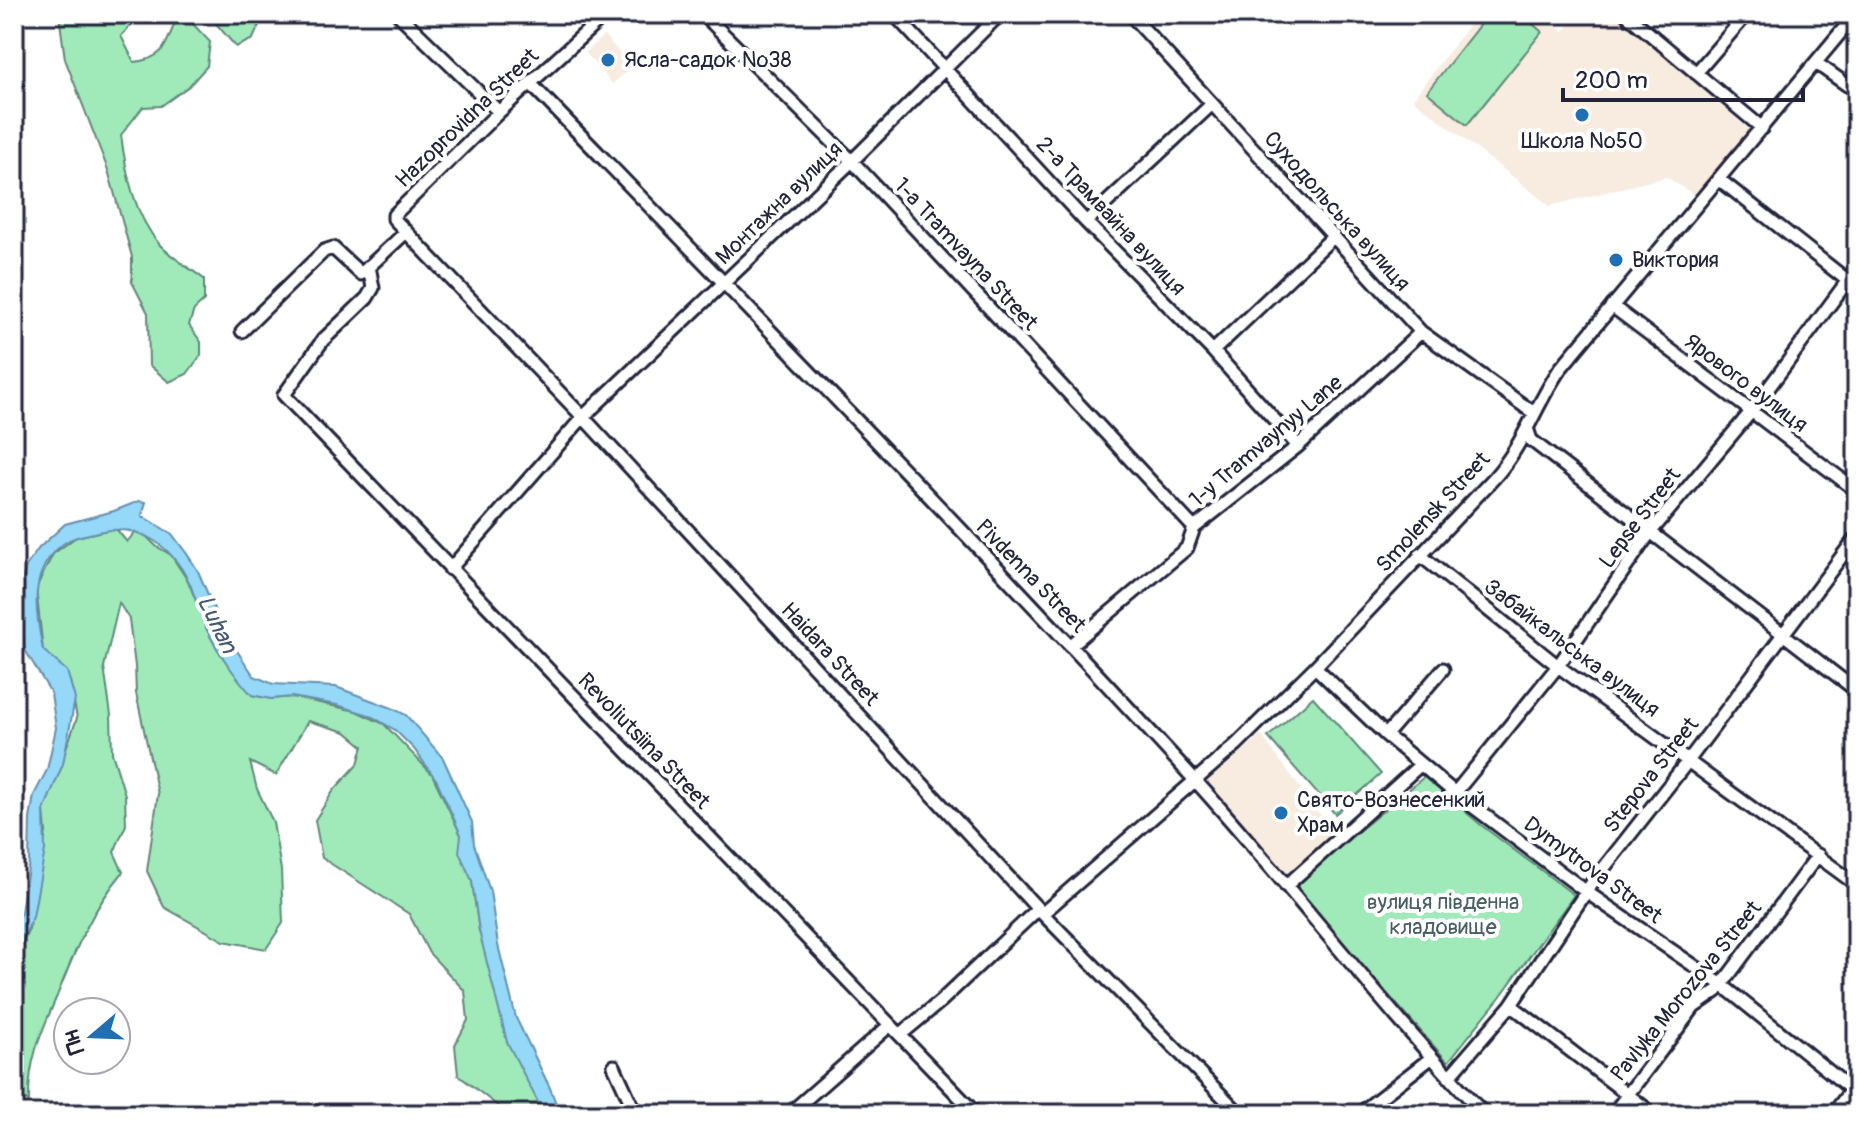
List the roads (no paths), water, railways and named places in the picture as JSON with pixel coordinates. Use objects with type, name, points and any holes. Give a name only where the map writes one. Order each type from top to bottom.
[{"type":"street","points":[[398,14],[499,112]]},
{"type":"street","name":"Hazoprovidna Street","points":[[394,219],[394,215],[499,112],[606,14]]},
{"type":"street","name":"1-a Tramvayna Street","points":[[703,14],[852,161],[1194,528]]},
{"type":"street","name":"2-а Трамвайна вулиця","points":[[894,14],[1086,222],[1213,351],[1298,446]]},
{"type":"street","name":"Монтажна вулиця","points":[[450,569],[583,417],[852,161],[1000,14]]},
{"type":"street","name":"Суходольська вулиця","points":[[1130,14],[1421,332],[1534,413]]},
{"type":"street","points":[[1626,14],[1762,128]]},
{"type":"street","points":[[1696,73],[1747,14]]},
{"type":"street","name":"Smolensk Street","points":[[900,1035],[1237,744],[1315,667],[1506,465],[1560,369],[1856,14]]},
{"type":"street","points":[[1816,63],[1857,92]]},
{"type":"street","name":"Pivdenna Street","points":[[530,83],[1070,646],[1195,781],[1431,1058],[1484,1114]]},
{"type":"street","points":[[1086,222],[1212,104]]},
{"type":"street","points":[[1720,180],[1852,285]]},
{"type":"street","name":"Haidara Street","points":[[394,219],[583,417],[1041,911],[1240,1114]]},
{"type":"street","points":[[242,331],[324,251],[333,248],[361,274],[405,233]]},
{"type":"street","points":[[1213,351],[1334,236]]},
{"type":"street","name":"Revoliutsiina Street","points":[[369,266],[373,288],[367,298],[323,340],[303,364],[284,395],[976,1114]]},
{"type":"street","name":"Lepse Street","points":[[1455,793],[1558,666],[1649,534],[1852,285],[1857,268]]},
{"type":"street","name":"Ярового вулиця","points":[[1612,306],[1857,491]]},
{"type":"street","name":"1-y Tramvaynyy Lane","points":[[1070,646],[1187,548],[1194,528],[1298,446],[1421,332]]},
{"type":"street","points":[[1527,428],[1531,440],[1649,534],[1857,691]]},
{"type":"street","name":"Stepova Street","points":[[1449,1077],[1511,1005],[1592,883],[1857,536]]},
{"type":"street","name":"Забайкальська вулиця","points":[[1420,555],[1558,666],[1857,885]]},
{"type":"street","name":"Dymytrova Street","points":[[1315,667],[1386,735],[1455,793],[1588,893],[1722,985],[1855,1089]]},
{"type":"street","points":[[1386,735],[1443,669]]},
{"type":"street","points":[[1286,886],[1420,765]]},
{"type":"street","name":"Pavlyka Morozova Street","points":[[1613,1114],[1694,1007],[1722,985],[1818,855]]},
{"type":"street","points":[[1511,1005],[1653,1114]]},
{"type":"street","points":[[789,1114],[890,1025]]},
{"type":"street","points":[[1359,1114],[1431,1058]]},
{"type":"street","points":[[614,1066],[636,1114]]},
{"type":"street","points":[[1833,1114],[1855,1089]]},
{"type":"water","name":"Luhan","points":[[139,501],[146,502],[142,516],[172,534],[187,554],[198,571],[223,630],[254,676],[273,684],[336,687],[392,708],[406,715],[443,758],[472,822],[474,844],[490,891],[498,945],[516,1018],[560,1114],[544,1114],[507,1042],[479,931],[472,881],[459,852],[461,835],[437,781],[414,749],[395,730],[369,715],[337,705],[292,697],[271,699],[252,695],[211,638],[183,570],[164,548],[141,534],[113,530],[71,539],[52,555],[39,579],[37,607],[43,650],[67,671],[75,699],[63,764],[44,810],[45,850],[33,917],[14,960],[14,926],[21,912],[29,862],[34,795],[47,770],[56,728],[51,693],[25,650],[18,595],[26,566],[39,548],[65,524]]},
{"type":"place","name":"Ясла-садок №38","points":[[608,60]]},
{"type":"place","name":"Школа №50","points":[[1582,115]]},
{"type":"place","name":"Виктория","points":[[1616,260]]},
{"type":"place","name":"Свято-Вознесенкий Храм","points":[[1281,813]]},
{"type":"park label","name":"вулиця південна кладовище","points":[[1443,914]]}]
